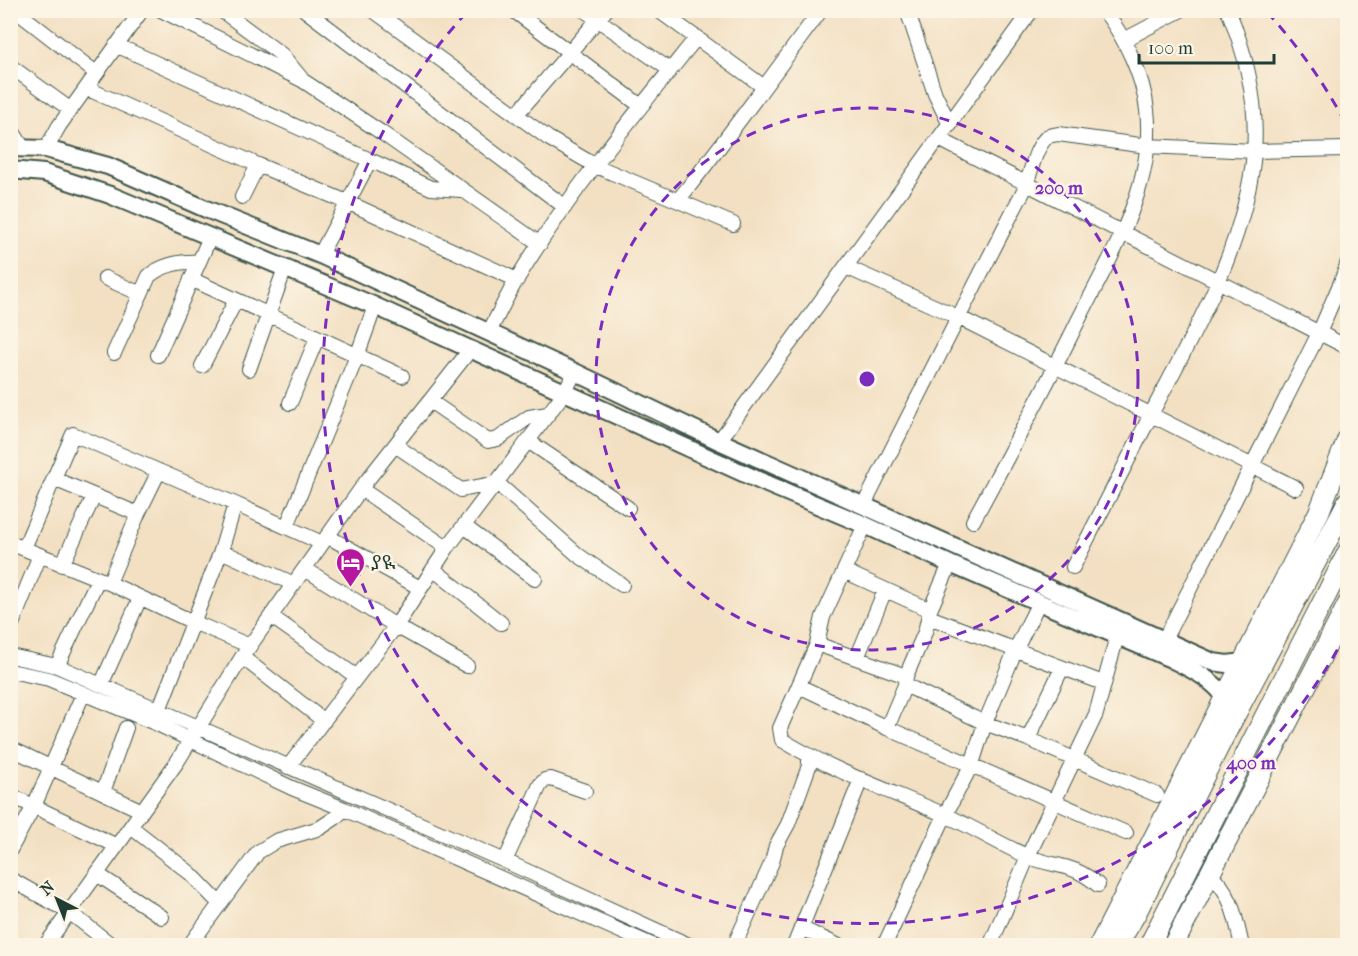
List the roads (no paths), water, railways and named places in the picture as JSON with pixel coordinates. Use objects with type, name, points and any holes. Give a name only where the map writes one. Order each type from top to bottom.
[{"type":"highway","points":[[1099,945],[1319,512],[1347,438]]},
{"type":"highway","points":[[1323,544],[1347,478]]},
{"type":"highway","points":[[1116,945],[1136,913],[1224,736],[1347,501]]},
{"type":"highway","points":[[1149,945],[1347,552]]},
{"type":"highway","points":[[1173,945],[1347,604]]},
{"type":"main road","points":[[17,148],[46,149],[108,166],[320,255],[719,441],[1213,662],[1227,664],[1244,662]]},
{"type":"main road","points":[[10,170],[44,173],[110,195],[375,306],[767,484],[1203,675],[1216,684],[1226,698]]},
{"type":"street","points":[[46,149],[70,110],[142,10]]},
{"type":"street","points":[[161,10],[302,80],[540,244]]},
{"type":"street","points":[[220,10],[282,55],[302,80]]},
{"type":"street","points":[[305,10],[565,207]]},
{"type":"street","points":[[373,10],[548,138],[596,166],[679,199],[733,224]]},
{"type":"street","points":[[513,10],[640,106]]},
{"type":"street","points":[[584,10],[602,16],[670,70]]},
{"type":"street","points":[[658,10],[764,87]]},
{"type":"street","points":[[679,199],[731,134],[821,10]]},
{"type":"street","points":[[908,10],[935,94],[950,125]]},
{"type":"street","points":[[719,441],[1032,10]]},
{"type":"street","points":[[973,521],[1056,367],[1123,232],[1143,176],[1148,111],[1143,90],[1124,40],[1104,10]]},
{"type":"street","points":[[1124,40],[1181,10]]},
{"type":"street","points":[[1072,567],[1185,351],[1236,238],[1248,193],[1254,151],[1253,104],[1249,73],[1242,46],[1228,10]]},
{"type":"street","points":[[15,13],[96,73]]},
{"type":"street","points":[[516,115],[602,16]]},
{"type":"street","points":[[489,332],[517,280],[565,207],[640,106],[697,37]]},
{"type":"street","points":[[116,45],[431,188],[461,190]]},
{"type":"street","points":[[10,66],[70,110]]},
{"type":"street","points":[[86,88],[347,202],[517,280]]},
{"type":"street","points":[[10,127],[17,148]]},
{"type":"street","points":[[864,505],[1027,184],[1038,149],[1048,136],[1058,134],[1147,146],[1254,151],[1347,149]]},
{"type":"street","points":[[939,139],[1343,345]]},
{"type":"street","points":[[320,255],[370,160]]},
{"type":"street","points":[[242,197],[258,165]]},
{"type":"street","points":[[158,355],[210,237]]},
{"type":"street","points":[[114,353],[148,276],[159,268],[181,261],[200,261]]},
{"type":"street","points":[[1164,640],[1319,333],[1347,262]]},
{"type":"street","points":[[846,267],[958,317],[1296,488]]},
{"type":"street","points":[[249,369],[285,268]]},
{"type":"street","points":[[105,278],[141,294]]},
{"type":"street","points":[[191,279],[402,376]]},
{"type":"street","points":[[202,366],[236,300]]},
{"type":"street","points":[[288,526],[375,306]]},
{"type":"street","points":[[290,403],[317,338]]},
{"type":"street","points":[[45,945],[177,762],[246,652],[361,489],[470,350]]},
{"type":"street","points":[[288,767],[396,626],[447,548],[564,393],[575,372]]},
{"type":"street","points":[[430,401],[488,441],[498,439],[529,417],[548,414]]},
{"type":"street","points":[[24,548],[73,434],[325,540],[420,588]]},
{"type":"street","points":[[528,441],[628,508]]},
{"type":"street","points":[[395,445],[461,490],[497,483]]},
{"type":"street","points":[[57,666],[104,581],[159,471]]},
{"type":"street","points":[[54,479],[138,514]]},
{"type":"street","points":[[497,483],[578,555],[622,585]]},
{"type":"street","points":[[361,489],[447,548]]},
{"type":"street","points":[[62,565],[93,496]]},
{"type":"street","points":[[159,710],[220,551],[235,504]]},
{"type":"street","points":[[865,525],[823,617],[818,644],[780,728],[782,740],[809,757],[945,815],[1028,856],[1071,867],[1086,874],[1098,885]]},
{"type":"street","points":[[464,526],[535,579]]},
{"type":"street","points":[[10,543],[104,581],[193,622],[246,652],[324,721]]},
{"type":"street","points":[[220,551],[294,584]]},
{"type":"street","points":[[10,629],[40,555]]},
{"type":"street","points":[[887,728],[926,632],[929,614],[950,564]]},
{"type":"street","points":[[305,569],[396,626],[467,666]]},
{"type":"street","points":[[433,569],[501,623]]},
{"type":"street","points":[[844,571],[929,614],[1015,651],[1103,683]]},
{"type":"street","points":[[857,658],[885,590]]},
{"type":"street","points":[[101,685],[140,598]]},
{"type":"street","points":[[884,945],[945,815],[972,764],[985,723],[1038,602]]},
{"type":"street","points":[[272,617],[357,678]]},
{"type":"street","points":[[990,945],[1028,856],[1096,714],[1117,636]]},
{"type":"street","points":[[818,644],[857,658],[906,681],[985,723],[1028,739],[1157,795]]},
{"type":"street","points":[[10,656],[57,666],[505,861],[691,945]]},
{"type":"street","points":[[1028,739],[1062,668]]},
{"type":"street","points":[[10,671],[49,679],[292,788],[344,808],[654,945]]},
{"type":"street","points":[[799,687],[1126,833]]},
{"type":"street","points":[[10,850],[34,806],[83,694]]},
{"type":"street","points":[[103,792],[126,728]]},
{"type":"street","points":[[10,748],[142,812]]},
{"type":"street","points":[[734,945],[772,862],[776,846],[788,824],[809,766],[809,757]]},
{"type":"street","points":[[505,861],[540,785],[545,780],[550,779],[585,791]]},
{"type":"street","points":[[794,945],[861,779]]},
{"type":"street","points":[[10,795],[117,846]]},
{"type":"street","points":[[189,945],[258,852],[276,841],[320,828],[344,808]]},
{"type":"street","points":[[131,827],[190,873],[219,903]]},
{"type":"street","points":[[97,874],[162,917]]},
{"type":"street","points":[[1209,874],[1219,881],[1232,906],[1242,945]]},
{"type":"street","points":[[10,879],[69,912],[113,945]]},
{"type":"street","points":[[801,928],[839,945]]},
{"type":"place","name":"ያዪ","points":[[350,588]]}]
